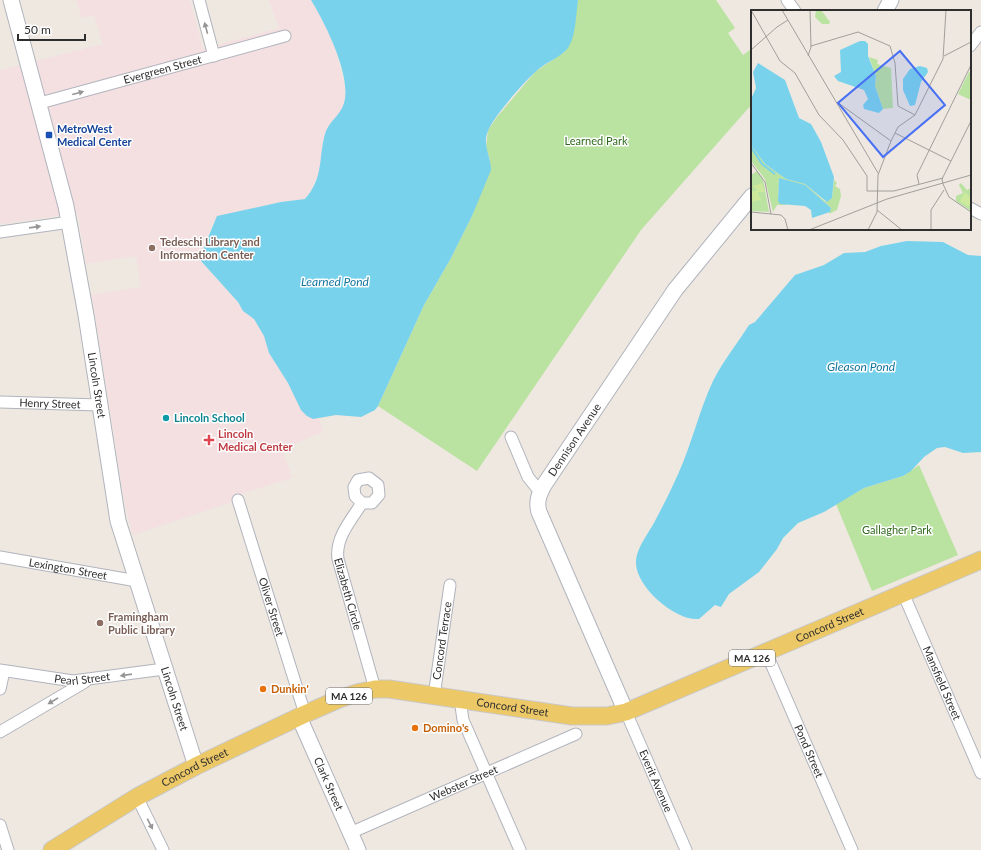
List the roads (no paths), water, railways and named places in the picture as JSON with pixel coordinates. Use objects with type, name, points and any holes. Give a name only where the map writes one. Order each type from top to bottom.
[{"type":"main road","name":"Concord Street","points":[[52,850],[137,798],[196,766],[339,699],[375,689],[389,689],[572,716],[607,716],[626,712],[981,560]]},
{"type":"street","name":"Lincoln Street","points":[[11,0],[40,103],[70,222],[114,504],[136,581],[196,766]]},
{"type":"street","points":[[199,0],[214,56]]},
{"type":"street","points":[[787,0],[794,10]]},
{"type":"street","points":[[886,10],[892,0]]},
{"type":"street","points":[[971,45],[981,32]]},
{"type":"street","name":"Evergreen Street","points":[[40,103],[285,36]]},
{"type":"street","name":"Dennison Avenue","points":[[540,492],[671,296],[751,197]]},
{"type":"street","points":[[971,209],[981,214]]},
{"type":"street","points":[[0,232],[70,222]]},
{"type":"street","name":"Henry Street","points":[[0,402],[99,405]]},
{"type":"street","points":[[511,437],[528,477],[540,492],[538,502],[539,512],[626,712]]},
{"type":"street","name":"Oliver Street","points":[[238,500],[302,716]]},
{"type":"street","name":"Elizabeth Circle","points":[[362,502],[338,542],[336,550],[375,689]]},
{"type":"street","name":"Lexington Street","points":[[0,557],[136,581]]},
{"type":"street","name":"Concord Terrace","points":[[434,696],[450,585]]},
{"type":"street","name":"Mansfield Street","points":[[903,594],[981,773]]},
{"type":"street","name":"Pond Street","points":[[766,652],[852,850]]},
{"type":"street","name":"Pearl Street","points":[[2,671],[60,680],[87,681],[164,670]]},
{"type":"street","points":[[0,689],[2,671]]},
{"type":"street","points":[[0,732],[87,681]]},
{"type":"street","points":[[460,699],[463,720],[520,850]]},
{"type":"street","name":"Everit Avenue","points":[[626,712],[686,850]]},
{"type":"street","name":"Clark Street","points":[[302,716],[358,850]]},
{"type":"street","name":"Webster Street","points":[[350,833],[486,772],[576,734]]},
{"type":"street","points":[[137,798],[163,850]]},
{"type":"street","points":[[0,825],[8,850]]},
{"type":"water","name":"Learned Pond","points":[[311,0],[578,0],[573,37],[568,48],[562,54],[540,68],[528,80],[503,107],[491,125],[486,136],[486,146],[491,170],[472,216],[451,258],[424,305],[378,406],[375,410],[361,417],[336,415],[313,419],[307,416],[301,410],[288,383],[269,353],[264,336],[254,319],[243,311],[238,302],[201,261],[200,257],[217,216],[281,202],[305,199],[315,183],[320,168],[325,134],[344,103],[345,92],[341,65],[336,50]]},
{"type":"water","name":"Gleason Pond","points":[[907,241],[943,242],[968,255],[981,256],[981,452],[963,453],[945,447],[937,448],[924,457],[911,471],[903,476],[864,488],[824,512],[798,523],[783,538],[777,549],[759,572],[729,594],[721,607],[715,605],[699,619],[689,618],[679,614],[658,601],[642,582],[638,572],[636,563],[638,551],[665,502],[684,461],[713,381],[749,325],[755,322],[795,275],[824,265],[844,253],[865,252],[881,246]]},
{"type":"place","name":"MetroWest Medical Center","points":[[49,135]]},
{"type":"place","name":"Tedeschi Library and Information Center","points":[[152,248]]},
{"type":"place","name":"Lincoln School","points":[[166,418]]},
{"type":"place","name":"Lincoln Medical Center","points":[[209,440]]},
{"type":"place","name":"Framingham Public Library","points":[[100,623]]},
{"type":"place","name":"Dunkin'","points":[[263,689]]},
{"type":"place","name":"Domino's","points":[[415,728]]},
{"type":"park label","name":"Learned Park","points":[[596,141]]},
{"type":"park label","name":"Gallagher Park","points":[[897,530]]}]
